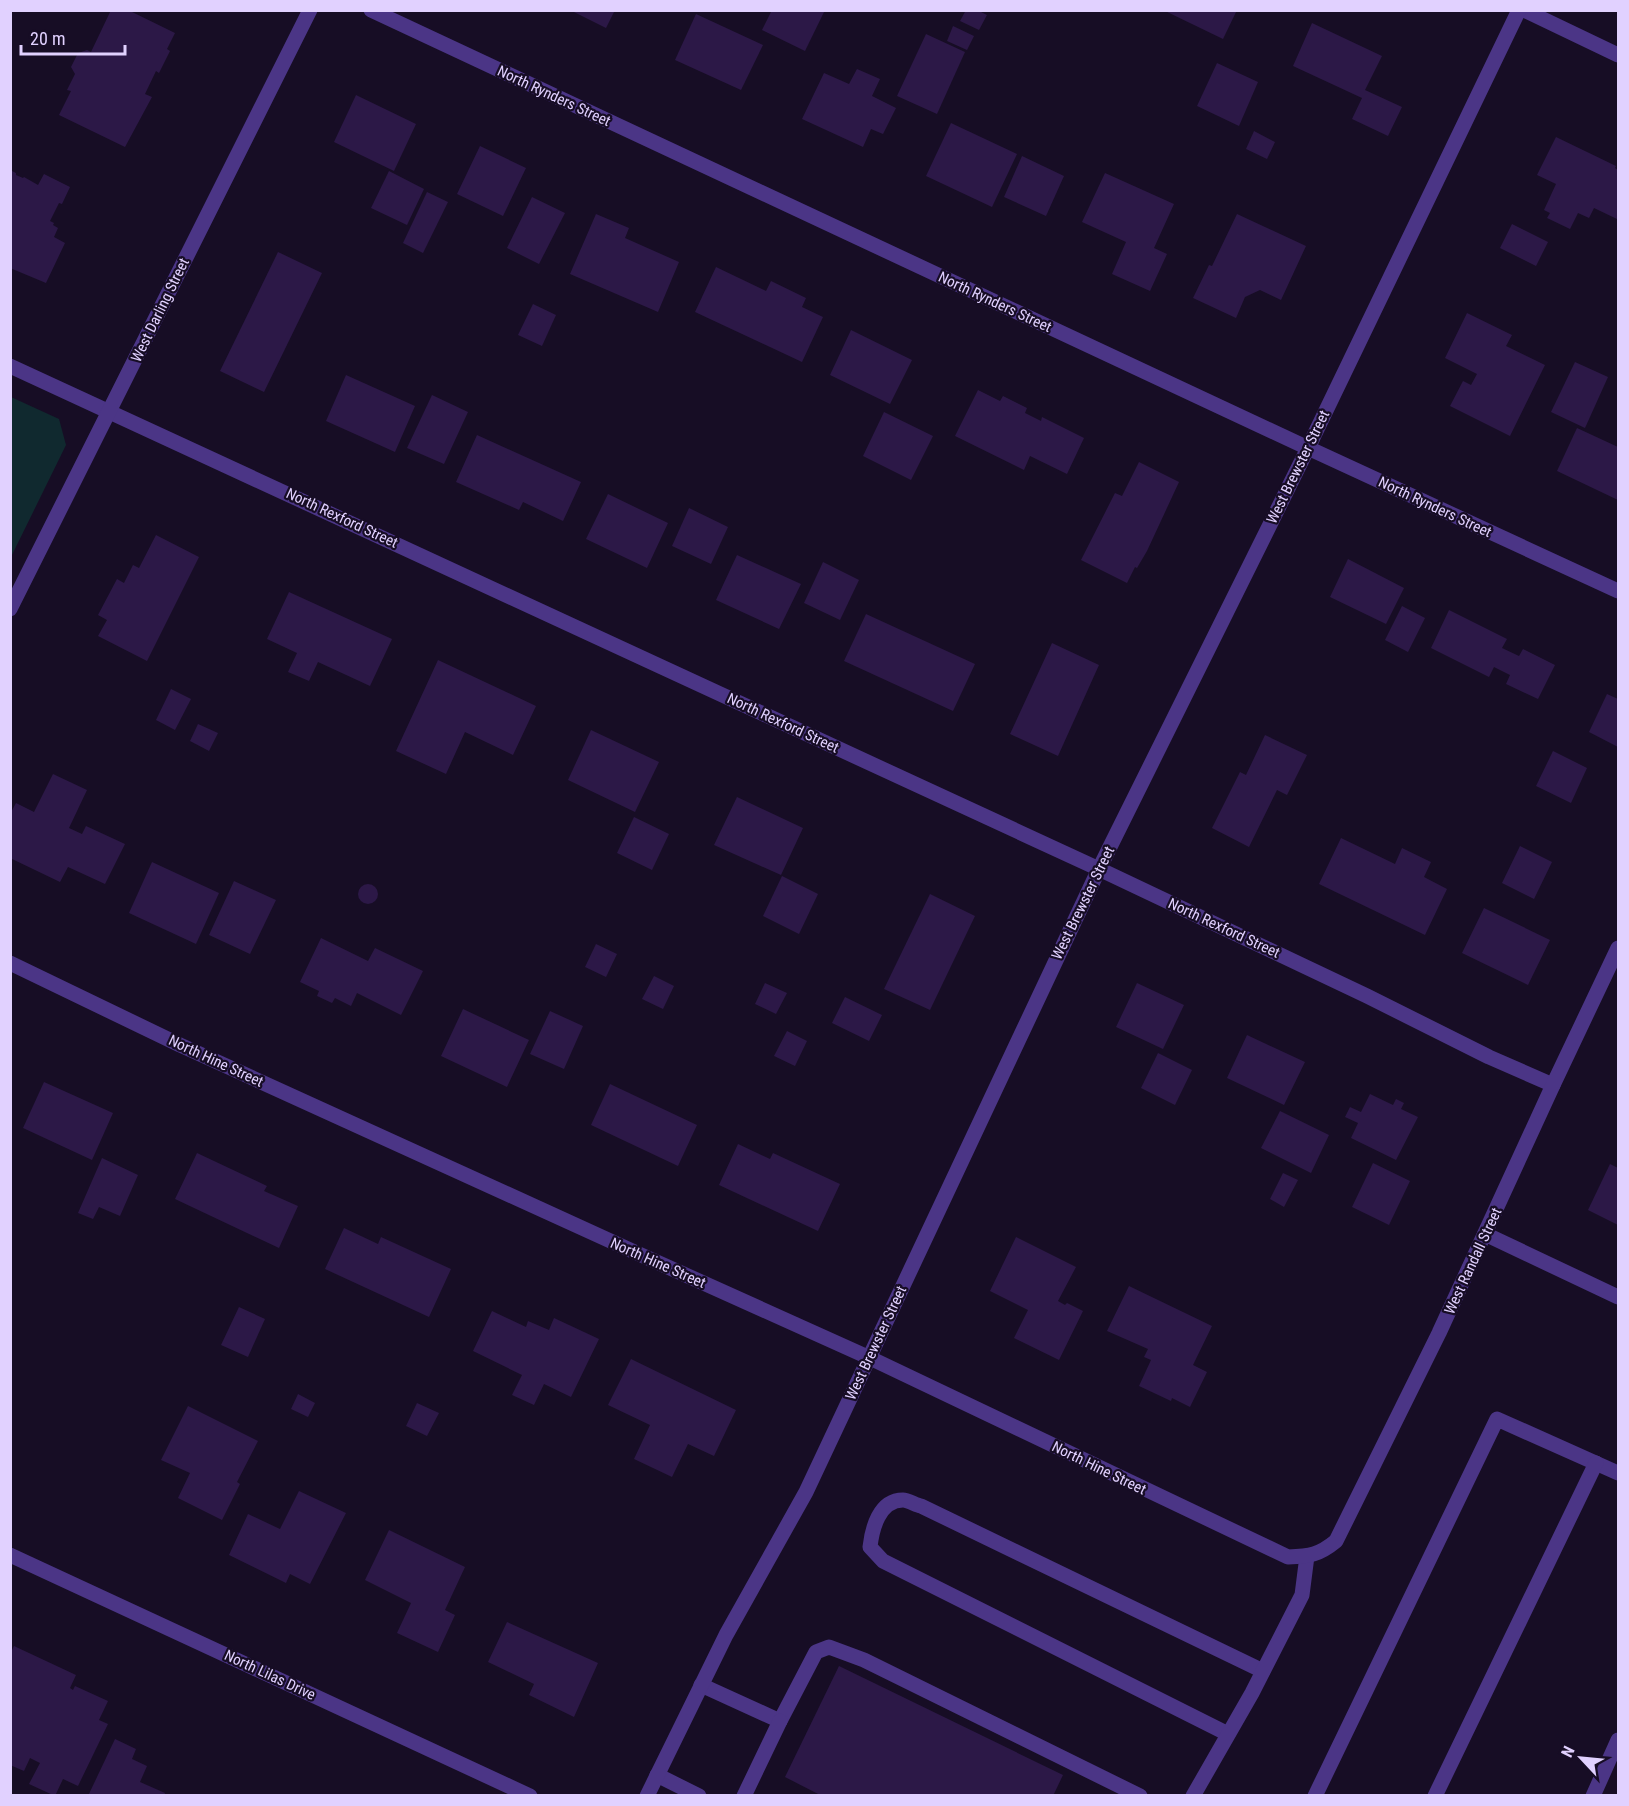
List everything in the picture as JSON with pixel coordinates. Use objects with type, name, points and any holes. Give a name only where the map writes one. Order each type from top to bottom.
[{"type":"street","name":"West Darling Street","points":[[10,609],[310,10]]},
{"type":"street","name":"North Rynders Street","points":[[371,10],[1618,591]]},
{"type":"street","name":"West Brewster Street","points":[[647,1796],[726,1635],[806,1492],[1099,869],[1308,448],[1519,10]]},
{"type":"street","points":[[1524,10],[1618,55]]},
{"type":"street","name":"North Rexford Street","points":[[10,366],[1099,869],[1367,996],[1489,1057],[1553,1085]]},
{"type":"street","name":"West Randall Street","points":[[1307,1556],[1323,1551],[1336,1541],[1439,1333],[1618,948]]},
{"type":"street","name":"North Hine Street","points":[[10,963],[180,1045],[870,1358],[1256,1543],[1288,1557],[1307,1556]]},
{"type":"street","points":[[1485,1234],[1618,1298]]},
{"type":"street","points":[[1315,1796],[1497,1419],[1618,1473]]},
{"type":"street","points":[[1435,1796],[1596,1463]]},
{"type":"street","points":[[1228,1734],[883,1561],[870,1547],[872,1529],[880,1514],[890,1504],[904,1500],[921,1506],[1263,1671]]},
{"type":"street","name":"North Lilas Drive","points":[[10,1555],[530,1796]]},
{"type":"street","points":[[1193,1796],[1263,1671],[1302,1595],[1307,1556]]},
{"type":"street","points":[[744,1796],[816,1652],[829,1647],[864,1660],[1140,1796]]},
{"type":"street","points":[[701,1685],[780,1721]]},
{"type":"street","points":[[1593,1796],[1618,1740]]},
{"type":"street","points":[[657,1776],[699,1796]]},
{"type":"green space","points":[[11,397],[59,419],[66,445],[11,557]]},
{"type":"building","points":[[111,10],[128,10],[175,33],[167,49],[170,51],[159,73],[156,71],[145,94],[152,97],[125,147],[59,115],[71,91],[67,90],[75,74],[71,67],[78,53],[87,50],[91,52]]},
{"type":"building","points":[[570,10],[615,10],[606,28]]},
{"type":"building","points":[[772,10],[825,10],[805,51],[762,30]]},
{"type":"building","points":[[966,10],[977,10],[987,15],[979,30],[960,21]]},
{"type":"building","points":[[1163,10],[1237,10],[1223,39]]},
{"type":"building","points":[[696,14],[763,45],[741,90],[675,60]]},
{"type":"building","points":[[1312,23],[1382,56],[1365,90],[1402,107],[1388,136],[1352,119],[1362,98],[1293,66]]},
{"type":"building","points":[[953,26],[974,36],[967,50],[947,41]]},
{"type":"building","points":[[926,34],[965,52],[937,114],[897,96]]},
{"type":"building","points":[[1217,63],[1258,82],[1239,126],[1197,106]]},
{"type":"building","points":[[857,69],[880,79],[872,96],[896,108],[883,134],[871,129],[863,147],[802,119],[824,73],[849,84]]},
{"type":"building","points":[[356,95],[416,124],[394,171],[334,142]]},
{"type":"building","points":[[951,123],[1017,154],[992,207],[926,176]]},
{"type":"building","points":[[1254,131],[1275,142],[1267,159],[1246,149]]},
{"type":"building","points":[[1556,137],[1616,166],[1618,170],[1617,219],[1594,208],[1589,218],[1578,213],[1570,229],[1547,218],[1550,213],[1544,210],[1556,184],[1537,175]]},
{"type":"building","points":[[480,146],[526,168],[503,216],[457,194]]},
{"type":"building","points":[[1022,156],[1064,176],[1046,216],[1004,197]]},
{"type":"building","points":[[10,170],[38,185],[44,174],[70,187],[50,221],[58,228],[54,237],[65,243],[46,283],[10,268]]},
{"type":"building","points":[[389,171],[424,189],[407,225],[371,208]]},
{"type":"building","points":[[1105,173],[1174,204],[1154,248],[1167,254],[1150,291],[1112,274],[1126,242],[1082,222]]},
{"type":"building","points":[[427,192],[448,202],[423,253],[403,243]]},
{"type":"building","points":[[532,197],[565,213],[539,264],[507,248]]},
{"type":"building","points":[[596,214],[629,228],[625,238],[679,262],[658,312],[570,274]]},
{"type":"building","points":[[1237,214],[1306,246],[1281,300],[1260,290],[1245,297],[1236,318],[1193,298],[1209,265],[1212,266]]},
{"type":"building","points":[[1512,224],[1548,242],[1536,266],[1500,248]]},
{"type":"building","points":[[278,252],[322,273],[264,392],[220,371]]},
{"type":"building","points":[[716,267],[766,291],[771,281],[806,298],[802,307],[823,317],[802,362],[695,312]]},
{"type":"building","points":[[533,304],[556,315],[542,346],[518,335]]},
{"type":"building","points":[[1467,313],[1512,335],[1506,346],[1545,365],[1510,436],[1450,406],[1463,381],[1471,385],[1477,374],[1445,358]]},
{"type":"building","points":[[851,330],[912,360],[890,404],[830,375]]},
{"type":"building","points":[[1575,362],[1608,377],[1585,428],[1551,412]]},
{"type":"building","points":[[346,375],[415,406],[395,452],[326,421]]},
{"type":"building","points":[[978,390],[1000,401],[1003,396],[1027,408],[1025,413],[1041,421],[1042,417],[1084,438],[1067,474],[1030,456],[1024,470],[955,436]]},
{"type":"building","points":[[432,395],[468,412],[444,464],[407,448]]},
{"type":"building","points":[[884,412],[933,436],[911,480],[863,456]]},
{"type":"building","points":[[1577,428],[1618,447],[1618,500],[1557,471]]},
{"type":"building","points":[[477,435],[581,482],[563,521],[523,502],[519,510],[456,482]]},
{"type":"building","points":[[1139,462],[1179,482],[1147,551],[1127,583],[1081,560],[1115,493],[1122,496]]},
{"type":"building","points":[[608,494],[668,523],[647,568],[586,539]]},
{"type":"building","points":[[689,508],[728,527],[711,564],[672,546]]},
{"type":"building","points":[[156,535],[199,557],[147,661],[98,636],[107,620],[98,615],[117,579],[124,583],[133,565],[139,568]]},
{"type":"building","points":[[737,555],[801,584],[779,629],[716,600]]},
{"type":"building","points":[[1348,559],[1404,588],[1386,624],[1330,597]]},
{"type":"building","points":[[823,562],[859,580],[840,620],[804,603]]},
{"type":"building","points":[[289,592],[392,639],[370,686],[318,662],[309,681],[288,672],[297,653],[267,639]]},
{"type":"building","points":[[1402,606],[1425,618],[1408,652],[1385,640]]},
{"type":"building","points":[[1449,610],[1507,639],[1502,648],[1519,656],[1523,649],[1555,665],[1538,699],[1506,684],[1510,675],[1494,667],[1489,677],[1431,648]]},
{"type":"building","points":[[866,614],[975,664],[953,711],[844,661]]},
{"type":"building","points":[[1052,643],[1099,665],[1058,756],[1010,734]]},
{"type":"building","points":[[438,660],[536,706],[513,755],[465,732],[446,774],[396,751]]},
{"type":"building","points":[[171,689],[191,699],[175,730],[156,720]]},
{"type":"building","points":[[1607,694],[1618,699],[1618,747],[1589,732]]},
{"type":"building","points":[[198,724],[218,733],[209,751],[190,741]]},
{"type":"building","points":[[591,730],[659,762],[635,812],[568,780]]},
{"type":"building","points":[[1265,735],[1307,755],[1287,795],[1277,790],[1249,847],[1212,828],[1240,772],[1246,775]]},
{"type":"building","points":[[1553,751],[1587,768],[1571,803],[1536,786]]},
{"type":"building","points":[[53,774],[87,790],[69,828],[82,834],[86,826],[125,844],[105,884],[68,867],[60,882],[10,858],[10,814],[16,803],[34,812]]},
{"type":"building","points":[[737,797],[803,828],[781,875],[714,845]]},
{"type":"building","points":[[634,817],[669,834],[652,870],[617,853]]},
{"type":"building","points":[[1341,838],[1395,864],[1402,848],[1431,862],[1424,877],[1447,889],[1425,935],[1319,884]]},
{"type":"building","points":[[1520,846],[1552,862],[1534,899],[1502,883]]},
{"type":"building","points":[[152,862],[219,893],[196,944],[129,913]]},
{"type":"building","points":[[782,876],[818,894],[799,934],[763,916]]},
{"type":"building","points":[[234,881],[276,900],[250,954],[209,935]]},
{"type":"building","points":[[368,884],[375,887],[378,894],[375,901],[368,904],[361,901],[358,894],[361,887]]},
{"type":"building","points":[[930,894],[975,916],[930,1010],[884,989]]},
{"type":"building","points":[[1484,908],[1550,940],[1528,985],[1462,953]]},
{"type":"building","points":[[321,938],[368,961],[375,948],[423,971],[401,1015],[357,993],[351,1006],[335,998],[332,1003],[317,996],[319,991],[300,982]]},
{"type":"building","points":[[596,944],[617,954],[606,977],[585,967]]},
{"type":"building","points":[[654,976],[674,986],[663,1009],[642,999]]},
{"type":"building","points":[[765,983],[787,993],[776,1014],[755,1004]]},
{"type":"building","points":[[1137,983],[1184,1005],[1163,1049],[1116,1027]]},
{"type":"building","points":[[845,997],[882,1015],[869,1041],[832,1023]]},
{"type":"building","points":[[463,1009],[529,1040],[507,1087],[441,1056]]},
{"type":"building","points":[[550,1011],[583,1026],[564,1069],[530,1054]]},
{"type":"building","points":[[787,1031],[807,1041],[795,1066],[774,1056]]},
{"type":"building","points":[[1247,1035],[1305,1062],[1284,1105],[1227,1078]]},
{"type":"building","points":[[1158,1053],[1192,1070],[1175,1105],[1141,1088]]},
{"type":"building","points":[[44,1082],[113,1113],[92,1160],[23,1128]]},
{"type":"building","points":[[610,1084],[697,1125],[678,1166],[591,1125]]},
{"type":"building","points":[[1370,1094],[1393,1105],[1396,1099],[1404,1103],[1401,1109],[1418,1117],[1396,1160],[1351,1138],[1358,1123],[1345,1117],[1350,1107],[1361,1112]]},
{"type":"building","points":[[1280,1111],[1329,1135],[1311,1173],[1261,1148]]},
{"type":"building","points":[[738,1144],[770,1159],[773,1153],[840,1184],[818,1231],[719,1185]]},
{"type":"building","points":[[197,1153],[267,1186],[264,1191],[298,1206],[279,1248],[175,1199]]},
{"type":"building","points":[[102,1158],[138,1175],[120,1216],[99,1207],[93,1219],[78,1213]]},
{"type":"building","points":[[1373,1163],[1410,1181],[1389,1225],[1352,1207]]},
{"type":"building","points":[[1610,1164],[1618,1168],[1618,1225],[1588,1210]]},
{"type":"building","points":[[1283,1173],[1298,1180],[1284,1207],[1270,1199]]},
{"type":"building","points":[[344,1228],[378,1244],[381,1237],[451,1269],[429,1317],[325,1269]]},
{"type":"building","points":[[1016,1237],[1076,1267],[1058,1301],[1083,1311],[1059,1360],[1014,1338],[1028,1310],[990,1291]]},
{"type":"building","points":[[1129,1286],[1212,1326],[1193,1365],[1207,1372],[1190,1407],[1139,1386],[1151,1360],[1144,1357],[1148,1349],[1107,1331]]},
{"type":"building","points":[[239,1307],[265,1319],[248,1357],[221,1345]]},
{"type":"building","points":[[492,1311],[526,1327],[528,1321],[549,1330],[554,1318],[599,1339],[571,1397],[544,1384],[534,1405],[512,1395],[522,1375],[473,1351]]},
{"type":"building","points":[[631,1359],[736,1410],[714,1456],[688,1444],[672,1477],[634,1459],[650,1425],[608,1405]]},
{"type":"building","points":[[298,1394],[315,1403],[308,1417],[291,1409]]},
{"type":"building","points":[[417,1403],[439,1413],[427,1436],[406,1426]]},
{"type":"building","points":[[188,1406],[258,1441],[237,1482],[240,1484],[222,1520],[178,1498],[190,1473],[161,1460]]},
{"type":"building","points":[[299,1491],[346,1513],[310,1584],[290,1574],[286,1583],[229,1555],[248,1514],[280,1529]]},
{"type":"building","points":[[389,1530],[465,1567],[445,1610],[455,1615],[438,1652],[397,1633],[411,1603],[365,1580]]},
{"type":"building","points":[[507,1622],[598,1663],[574,1717],[529,1695],[534,1684],[488,1662]]},
{"type":"building","points":[[14,1646],[76,1675],[70,1688],[73,1690],[75,1686],[108,1701],[99,1720],[108,1724],[78,1786],[63,1779],[55,1796],[29,1784],[40,1763],[30,1758],[24,1771],[10,1765],[10,1654]]},
{"type":"building","points":[[839,1666],[1063,1775],[1053,1796],[822,1796],[785,1777]]},
{"type":"building","points":[[115,1739],[136,1749],[132,1759],[147,1766],[140,1782],[165,1793],[164,1796],[88,1796]]}]
